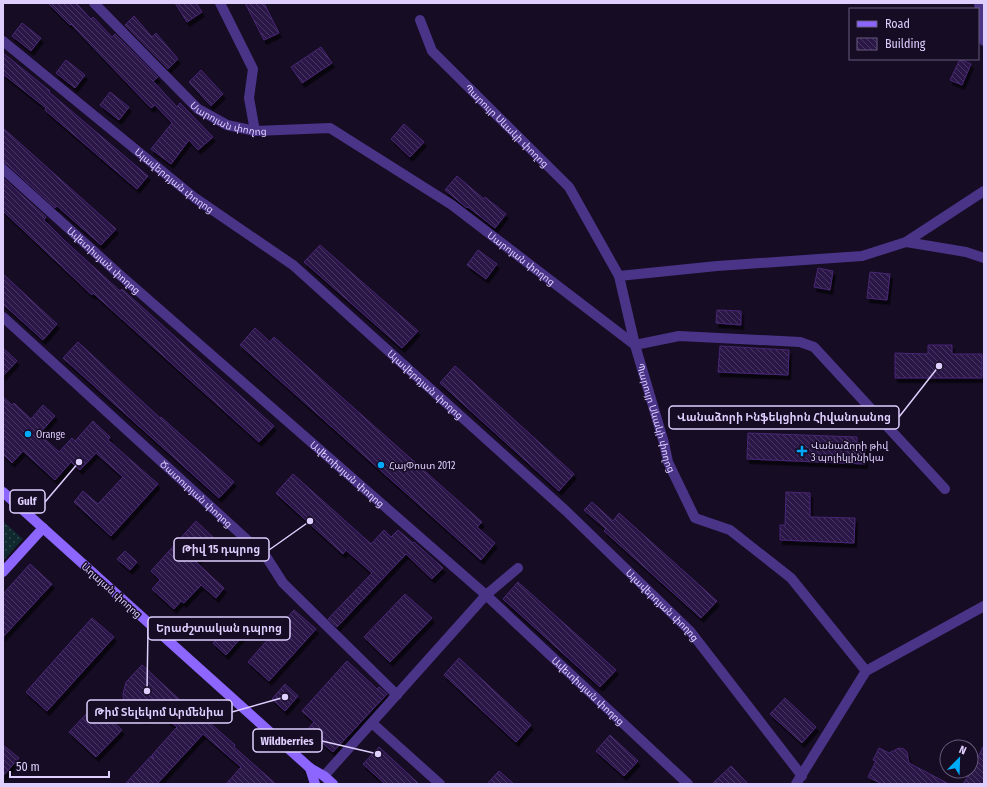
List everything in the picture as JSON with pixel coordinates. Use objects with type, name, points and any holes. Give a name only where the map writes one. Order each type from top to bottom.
[{"type":"main road","name":"Աղայան փողոց","points":[[3,492],[310,768],[324,776],[333,784]]},
{"type":"main road","points":[[3,572],[43,528]]},
{"type":"main road","points":[[310,768],[315,784]]},
{"type":"street","name":"Սարոյան փողոց","points":[[94,3],[198,109],[227,125],[255,131],[330,128],[452,205],[635,345]]},
{"type":"street","points":[[220,3],[253,69],[249,98],[255,131]]},
{"type":"street","points":[[979,9],[984,41]]},
{"type":"street","name":"Պարույր Սևակի փողոց","points":[[420,20],[432,51],[569,186],[619,276],[635,345],[664,443],[668,462],[695,518],[730,530],[792,578],[866,671]]},
{"type":"street","name":"Ալավերդյան փողոց","points":[[3,41],[195,198],[293,265],[565,510],[690,631],[799,780]]},
{"type":"street","name":"Ավետիսյան փողոց","points":[[3,170],[120,275],[486,595],[688,784]]},
{"type":"street","points":[[619,276],[717,266],[862,256],[906,242],[984,191]]},
{"type":"street","points":[[906,242],[966,252],[984,258]]},
{"type":"street","name":"Ծատուրյան փողոց","points":[[3,317],[267,558],[283,583],[397,695]]},
{"type":"street","points":[[635,345],[678,336],[800,342],[814,347],[945,488]]},
{"type":"street","points":[[324,776],[486,595],[518,568]]},
{"type":"street","points":[[799,780],[866,671],[984,606]]},
{"type":"street","points":[[372,722],[440,784]]},
{"type":"green space","points":[[3,521],[23,539],[3,561]]},
{"type":"building","points":[[48,3],[76,3],[91,19],[93,17],[112,37],[115,34],[158,77],[153,81],[177,107],[180,103],[213,137],[198,150],[189,140],[171,164],[151,149],[172,123],[155,105],[151,108],[71,24],[70,25]]},
{"type":"building","points":[[175,3],[196,3],[202,12],[187,22]]},
{"type":"building","points":[[245,3],[264,3],[279,33],[264,40]]},
{"type":"building","points":[[134,16],[152,37],[156,33],[178,59],[168,69],[125,25]]},
{"type":"building","points":[[22,23],[41,38],[31,51],[12,36]]},
{"type":"building","points":[[321,47],[332,63],[302,83],[291,67]]},
{"type":"building","points":[[3,53],[50,91],[49,92],[148,176],[137,189],[45,110],[46,108],[3,74]]},
{"type":"building","points":[[66,60],[85,75],[75,88],[56,73]]},
{"type":"building","points":[[960,60],[971,64],[962,85],[950,80]]},
{"type":"building","points":[[201,70],[223,94],[211,106],[189,82]]},
{"type":"building","points":[[110,92],[129,107],[119,120],[100,105]]},
{"type":"building","points":[[404,124],[424,142],[410,157],[391,139]]},
{"type":"building","points":[[3,128],[116,229],[101,245],[57,206],[55,208],[7,164],[3,163]]},
{"type":"building","points":[[457,176],[484,199],[485,197],[506,214],[495,228],[445,190]]},
{"type":"building","points":[[3,178],[46,217],[44,220],[65,241],[120,291],[122,289],[274,426],[259,442],[93,293],[92,295],[3,211]]},
{"type":"building","points":[[320,245],[418,331],[402,348],[304,262]]},
{"type":"building","points":[[478,250],[497,264],[486,279],[467,265]]},
{"type":"building","points":[[818,268],[833,271],[830,290],[814,287]]},
{"type":"building","points":[[870,272],[890,274],[887,300],[867,298]]},
{"type":"building","points":[[3,274],[57,324],[43,340],[3,304]]},
{"type":"building","points":[[717,310],[741,311],[741,325],[716,323]]},
{"type":"building","points":[[255,328],[270,342],[274,337],[482,522],[477,527],[495,543],[481,560],[240,345]]},
{"type":"building","points":[[78,342],[160,418],[161,417],[234,482],[219,498],[63,358]]},
{"type":"building","points":[[928,345],[952,345],[952,354],[982,354],[982,378],[895,378],[895,353],[928,354]]},
{"type":"building","points":[[720,346],[789,350],[788,375],[718,372]]},
{"type":"building","points":[[3,348],[17,361],[3,376]]},
{"type":"building","points":[[455,366],[574,474],[559,491],[440,383]]},
{"type":"building","points":[[3,397],[12,405],[14,403],[31,419],[43,405],[55,416],[39,434],[59,452],[72,438],[75,441],[93,421],[110,437],[108,440],[158,484],[111,536],[74,502],[83,491],[98,504],[123,477],[96,453],[80,470],[71,462],[55,480],[23,451],[12,463],[3,454]]},
{"type":"building","name":"Վանաձորի թիվ 3 պոլիկլինիկա","points":[[748,433],[857,437],[857,443],[865,443],[865,464],[747,459]]},
{"type":"building","points":[[293,474],[371,544],[384,530],[391,537],[398,530],[443,568],[432,579],[406,554],[337,627],[328,619],[372,573],[346,550],[343,554],[276,493]]},
{"type":"building","points":[[786,492],[810,493],[810,517],[855,518],[854,543],[780,540],[780,525],[785,525]]},
{"type":"building","points":[[592,502],[613,521],[619,513],[717,601],[701,618],[604,531],[606,529],[584,510]]},
{"type":"building","points":[[196,521],[216,540],[196,562],[224,588],[216,598],[201,585],[184,603],[181,601],[174,609],[152,589],[160,580],[151,571]]},
{"type":"building","points":[[125,551],[137,562],[130,570],[117,559]]},
{"type":"building","points":[[30,564],[52,584],[3,637],[3,594]]},
{"type":"building","points":[[518,582],[616,670],[600,687],[503,599]]},
{"type":"building","points":[[405,594],[432,618],[390,662],[364,637]]},
{"type":"building","points":[[294,610],[316,629],[269,681],[248,662]]},
{"type":"building","points":[[92,618],[114,637],[47,711],[26,692]]},
{"type":"building","points":[[232,621],[246,632],[226,655],[213,643]]},
{"type":"building","points":[[459,658],[531,725],[516,742],[444,675]]},
{"type":"building","points":[[347,661],[377,689],[379,687],[387,694],[333,752],[307,730],[314,722],[302,711]]},
{"type":"building","points":[[142,665],[192,711],[194,709],[235,745],[234,747],[276,784],[226,784],[241,767],[203,734],[157,784],[125,784],[151,756],[154,759],[152,755],[177,727],[160,714],[143,720],[130,716],[124,706],[123,694],[126,682]]},
{"type":"building","points":[[285,684],[298,696],[285,711],[272,699]]},
{"type":"building","points":[[785,698],[816,727],[802,743],[770,714]]},
{"type":"building","points":[[95,705],[122,730],[96,757],[69,732]]},
{"type":"building","points":[[610,735],[638,761],[624,776],[596,751]]},
{"type":"building","points":[[3,745],[19,758],[3,776]]},
{"type":"building","points":[[984,745],[984,784],[963,784],[966,779],[979,779],[979,755]]},
{"type":"building","points":[[379,747],[419,784],[385,784],[363,764]]},
{"type":"building","points":[[879,748],[889,753],[899,748],[904,749],[907,752],[909,763],[949,784],[882,784],[868,777],[876,761],[873,760]]},
{"type":"building","points":[[731,766],[748,784],[712,784]]},
{"type":"building","points":[[499,771],[514,784],[487,784]]},
{"type":"place","name":"Վանաձորի Ինֆեկցիոն Հիվանդանոց","points":[[939,366]]},
{"type":"place","name":"Orange","points":[[28,434]]},
{"type":"place","name":"Վանաձորի թիվ 3 պոլիկլինիկա","points":[[802,451]]},
{"type":"place","name":"Gulf","points":[[79,462]]},
{"type":"place","name":"ՀայՓոստ 2012","points":[[381,465]]},
{"type":"place","name":"Թիվ 15 դպրոց","points":[[310,521]]},
{"type":"place","name":"Երաժշտական դպրոց","points":[[147,691]]},
{"type":"place","name":"Թիմ Տելեկոմ Արմենիա","points":[[285,697]]},
{"type":"place","name":"Wildberries","points":[[378,754]]}]
